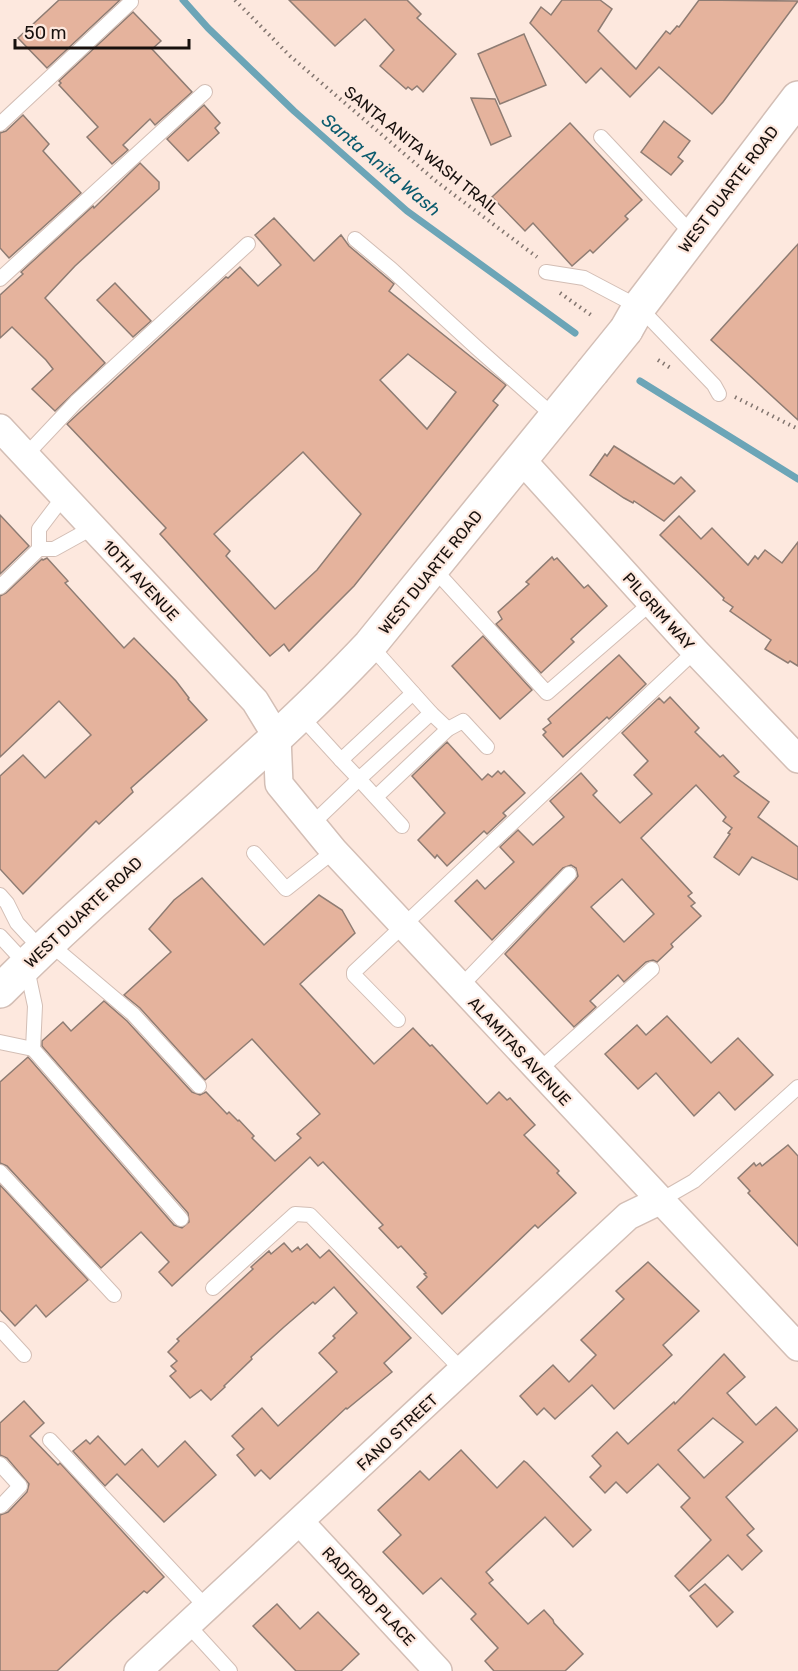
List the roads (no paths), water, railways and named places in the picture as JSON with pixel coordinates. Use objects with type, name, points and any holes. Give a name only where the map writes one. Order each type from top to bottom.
[{"type":"main road","name":"WEST DUARTE ROAD","points":[[0,991],[39,952],[277,737],[370,645],[592,372],[798,98]]},
{"type":"street","name":"10TH AVENUE","points":[[0,428],[255,701],[277,737]]},
{"type":"street","name":"PILGRIM WAY","points":[[522,460],[695,651],[798,759]]},
{"type":"street","name":"ALAMITAS AVENUE","points":[[277,737],[279,784],[334,851],[798,1347]]},
{"type":"street","name":"FANO STREET","points":[[138,1671],[628,1216],[660,1200]]},
{"type":"street","name":"RADFORD PLACE","points":[[300,1522],[438,1671]]},
{"type":"lane","points":[[0,124],[131,2]]},
{"type":"lane","points":[[0,279],[205,92]]},
{"type":"lane","points":[[601,137],[693,236]]},
{"type":"lane","points":[[355,239],[556,418]]},
{"type":"lane","points":[[26,455],[76,402],[248,244]]},
{"type":"lane","points":[[546,272],[584,278],[714,385],[719,394]]},
{"type":"lane","points":[[39,549],[39,529],[64,496]]},
{"type":"lane","points":[[0,586],[39,549],[54,549],[92,528]]},
{"type":"lane","points":[[433,568],[547,693],[651,603]]},
{"type":"lane","points":[[370,645],[448,729]]},
{"type":"lane","points":[[398,1020],[354,975],[354,972],[695,651]]},
{"type":"lane","points":[[341,760],[413,693]]},
{"type":"lane","points":[[312,824],[431,713]]},
{"type":"lane","points":[[300,715],[402,826]]},
{"type":"lane","points":[[376,797],[448,729],[463,722],[487,747]]},
{"type":"lane","points":[[254,853],[286,889],[334,851]]},
{"type":"lane","points":[[460,987],[569,874]]},
{"type":"lane","points":[[0,895],[39,952],[33,1048]]},
{"type":"lane","points":[[0,936],[39,952],[105,992],[133,1014],[199,1086]]},
{"type":"lane","points":[[538,1070],[652,969]]},
{"type":"lane","points":[[0,1042],[33,1048],[181,1219]]},
{"type":"lane","points":[[660,1200],[694,1181],[798,1087]]},
{"type":"lane","points":[[0,1172],[114,1295]]},
{"type":"lane","points":[[213,1288],[295,1214],[310,1215],[463,1371]]},
{"type":"lane","points":[[0,1329],[24,1355]]},
{"type":"lane","points":[[50,1440],[197,1616],[230,1671]]},
{"type":"lane","points":[[0,1464],[20,1486],[1,1506]]},
{"type":"waterway","name":"Santa Anita Wash","points":[[183,0],[208,28],[294,111],[407,211],[575,333]]},
{"type":"waterway","name":"Santa Anita Wash","points":[[640,381],[798,479]]}]
